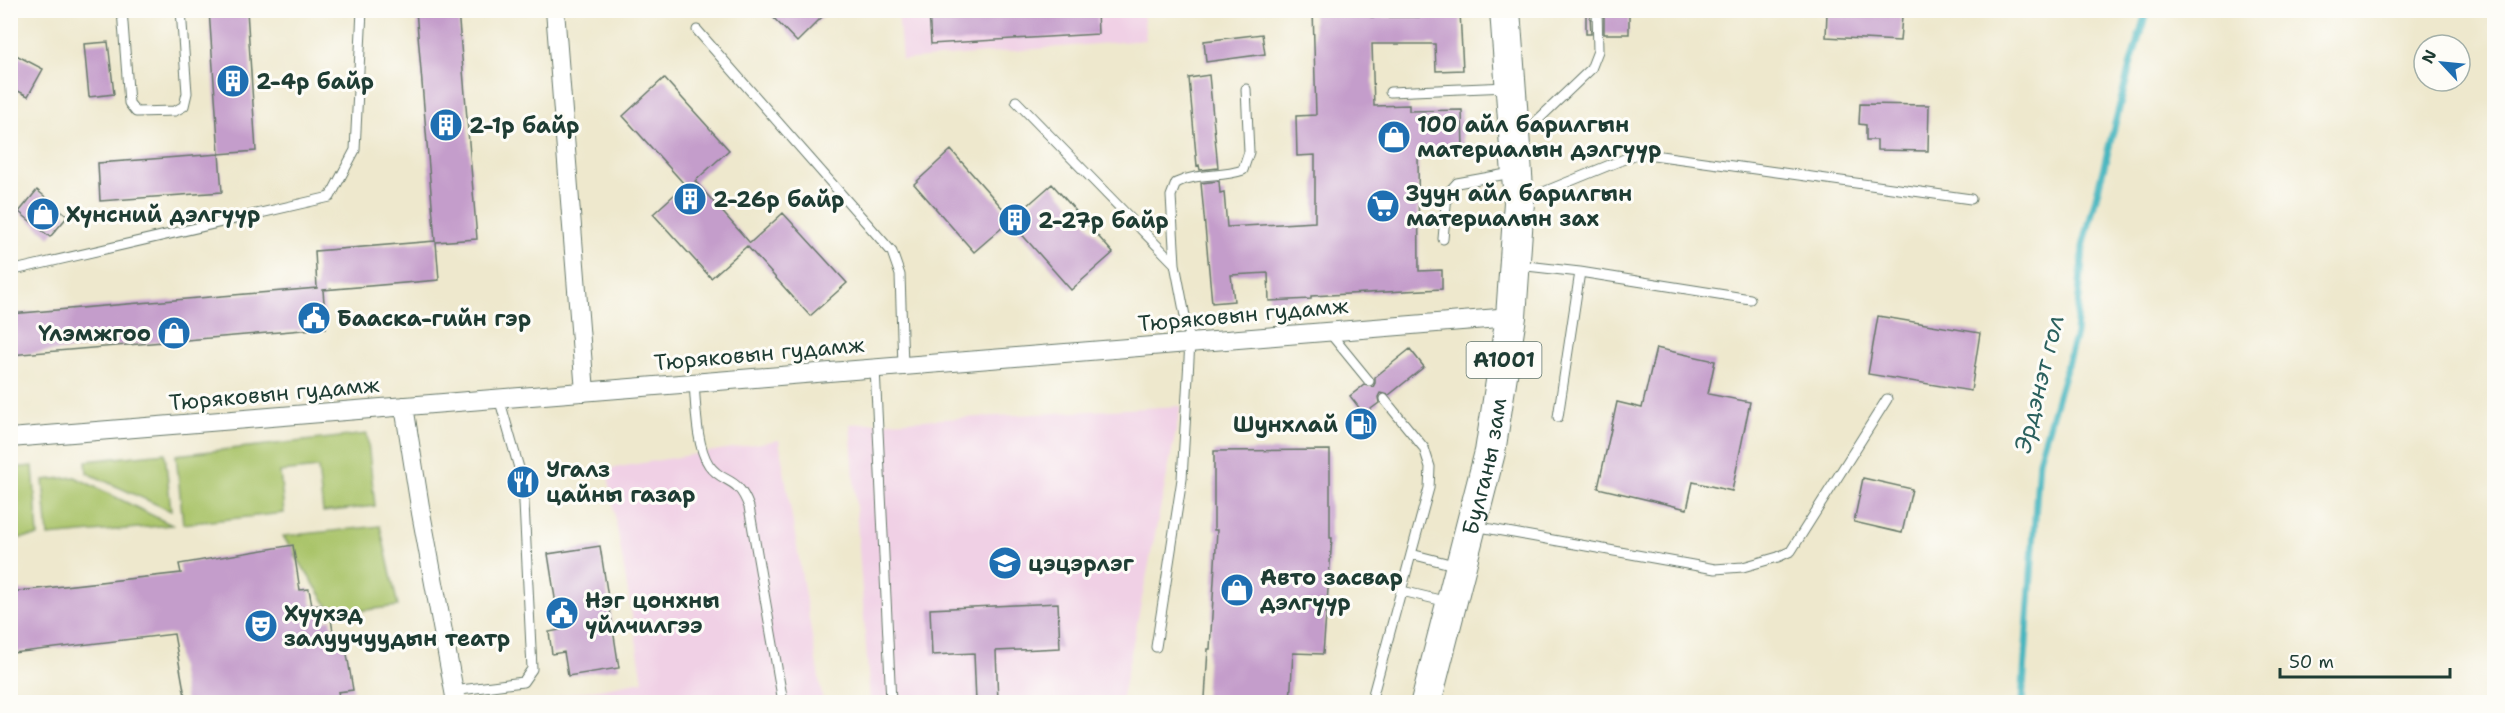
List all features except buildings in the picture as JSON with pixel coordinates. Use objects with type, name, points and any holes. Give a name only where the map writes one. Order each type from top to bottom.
[{"type":"highway","name":"Булганы зам","points":[[1426,702],[1490,452],[1511,317],[1519,202],[1505,10]]},
{"type":"street","points":[[555,10],[585,392]]},
{"type":"street","name":"Тюряковын гудамж","points":[[10,438],[1511,317]]},
{"type":"street","points":[[404,406],[455,697]]},
{"type":"lane","points":[[122,10],[129,103],[136,112],[175,111],[184,106],[187,93],[181,10]]},
{"type":"lane","points":[[10,271],[330,197],[355,150],[362,10]]},
{"type":"lane","points":[[1515,142],[1591,69],[1598,51],[1597,10]]},
{"type":"lane","points":[[697,30],[892,252],[900,275],[903,366]]},
{"type":"lane","points":[[1390,92],[1511,87]]},
{"type":"lane","points":[[1156,647],[1182,479],[1190,342],[1175,264],[1171,196],[1176,183],[1189,176],[1228,176],[1244,170],[1249,152],[1246,89]]},
{"type":"lane","points":[[1016,101],[1175,264]]},
{"type":"lane","points":[[1519,202],[1639,153],[1971,199]]},
{"type":"lane","points":[[1443,239],[1447,194],[1457,183],[1517,172]]},
{"type":"lane","points":[[1515,265],[1580,272],[1750,299]]},
{"type":"lane","points":[[1558,417],[1580,272]]},
{"type":"lane","points":[[1328,331],[1369,381]]},
{"type":"lane","points":[[875,368],[891,702]]},
{"type":"lane","points":[[694,383],[702,450],[708,464],[716,473],[739,486],[749,507],[783,702]]},
{"type":"lane","points":[[455,697],[523,682],[532,669],[523,482],[499,398]]},
{"type":"lane","points":[[1371,702],[1429,488],[1430,466],[1424,448],[1384,399]]},
{"type":"lane","points":[[1472,525],[1715,569],[1762,563],[1791,551],[1887,399]]},
{"type":"lane","points":[[1411,554],[1460,567]]},
{"type":"lane","points":[[1402,591],[1451,603]]},
{"type":"shaded area","points":[[898,11],[1143,11],[1146,40],[902,60]]},
{"type":"shaded area","name":"цэцэрлэг","points":[[1181,406],[1121,702],[870,702],[850,424]]},
{"type":"shaded area","points":[[779,440],[823,702],[560,702],[559,696],[643,681],[607,469]]},
{"type":"green space","points":[[367,434],[375,506],[323,512],[318,468],[280,472],[284,513],[183,524],[176,455]]},
{"type":"green space","points":[[165,453],[171,511],[87,473],[86,461]]},
{"type":"green space","points":[[33,466],[38,536],[11,539],[11,468]]},
{"type":"green space","points":[[75,477],[172,525],[48,536],[43,480]]},
{"type":"green space","points":[[380,526],[398,606],[333,614],[283,536]]},
{"type":"waterway","name":"Эрдэнэт гол","points":[[2022,702],[2039,460],[2076,334],[2083,247],[2130,66],[2147,10]]},
{"type":"place","name":"2-4р байр","points":[[233,81]]},
{"type":"place","name":"2-1р байр","points":[[446,125]]},
{"type":"place","name":"100 айл барилгын материалын дэлгүүр","points":[[1394,137]]},
{"type":"place","name":"2-26р байр","points":[[690,199]]},
{"type":"place","name":"Зуун айл барилгын материалын зах","points":[[1383,206]]},
{"type":"place","name":"Хүнсний дэлгүүр","points":[[43,214]]},
{"type":"place","name":"2-27р байр","points":[[1015,220]]},
{"type":"place","name":"Бааска-гийн гэр","points":[[314,318]]},
{"type":"place","name":"Үлэмжгоо","points":[[174,333]]},
{"type":"place","name":"Шунхлай","points":[[1361,424]]},
{"type":"place","name":"Угалз цайны газар","points":[[523,482]]},
{"type":"place","name":"цэцэрлэг","points":[[1005,563]]},
{"type":"place","name":"Авто засвар дэлгүүр","points":[[1237,590]]},
{"type":"place","name":"Нэг цонхны үйлчилгээ","points":[[562,613]]},
{"type":"place","name":"Хүүхэд залуучуудын театр","points":[[261,626]]}]
